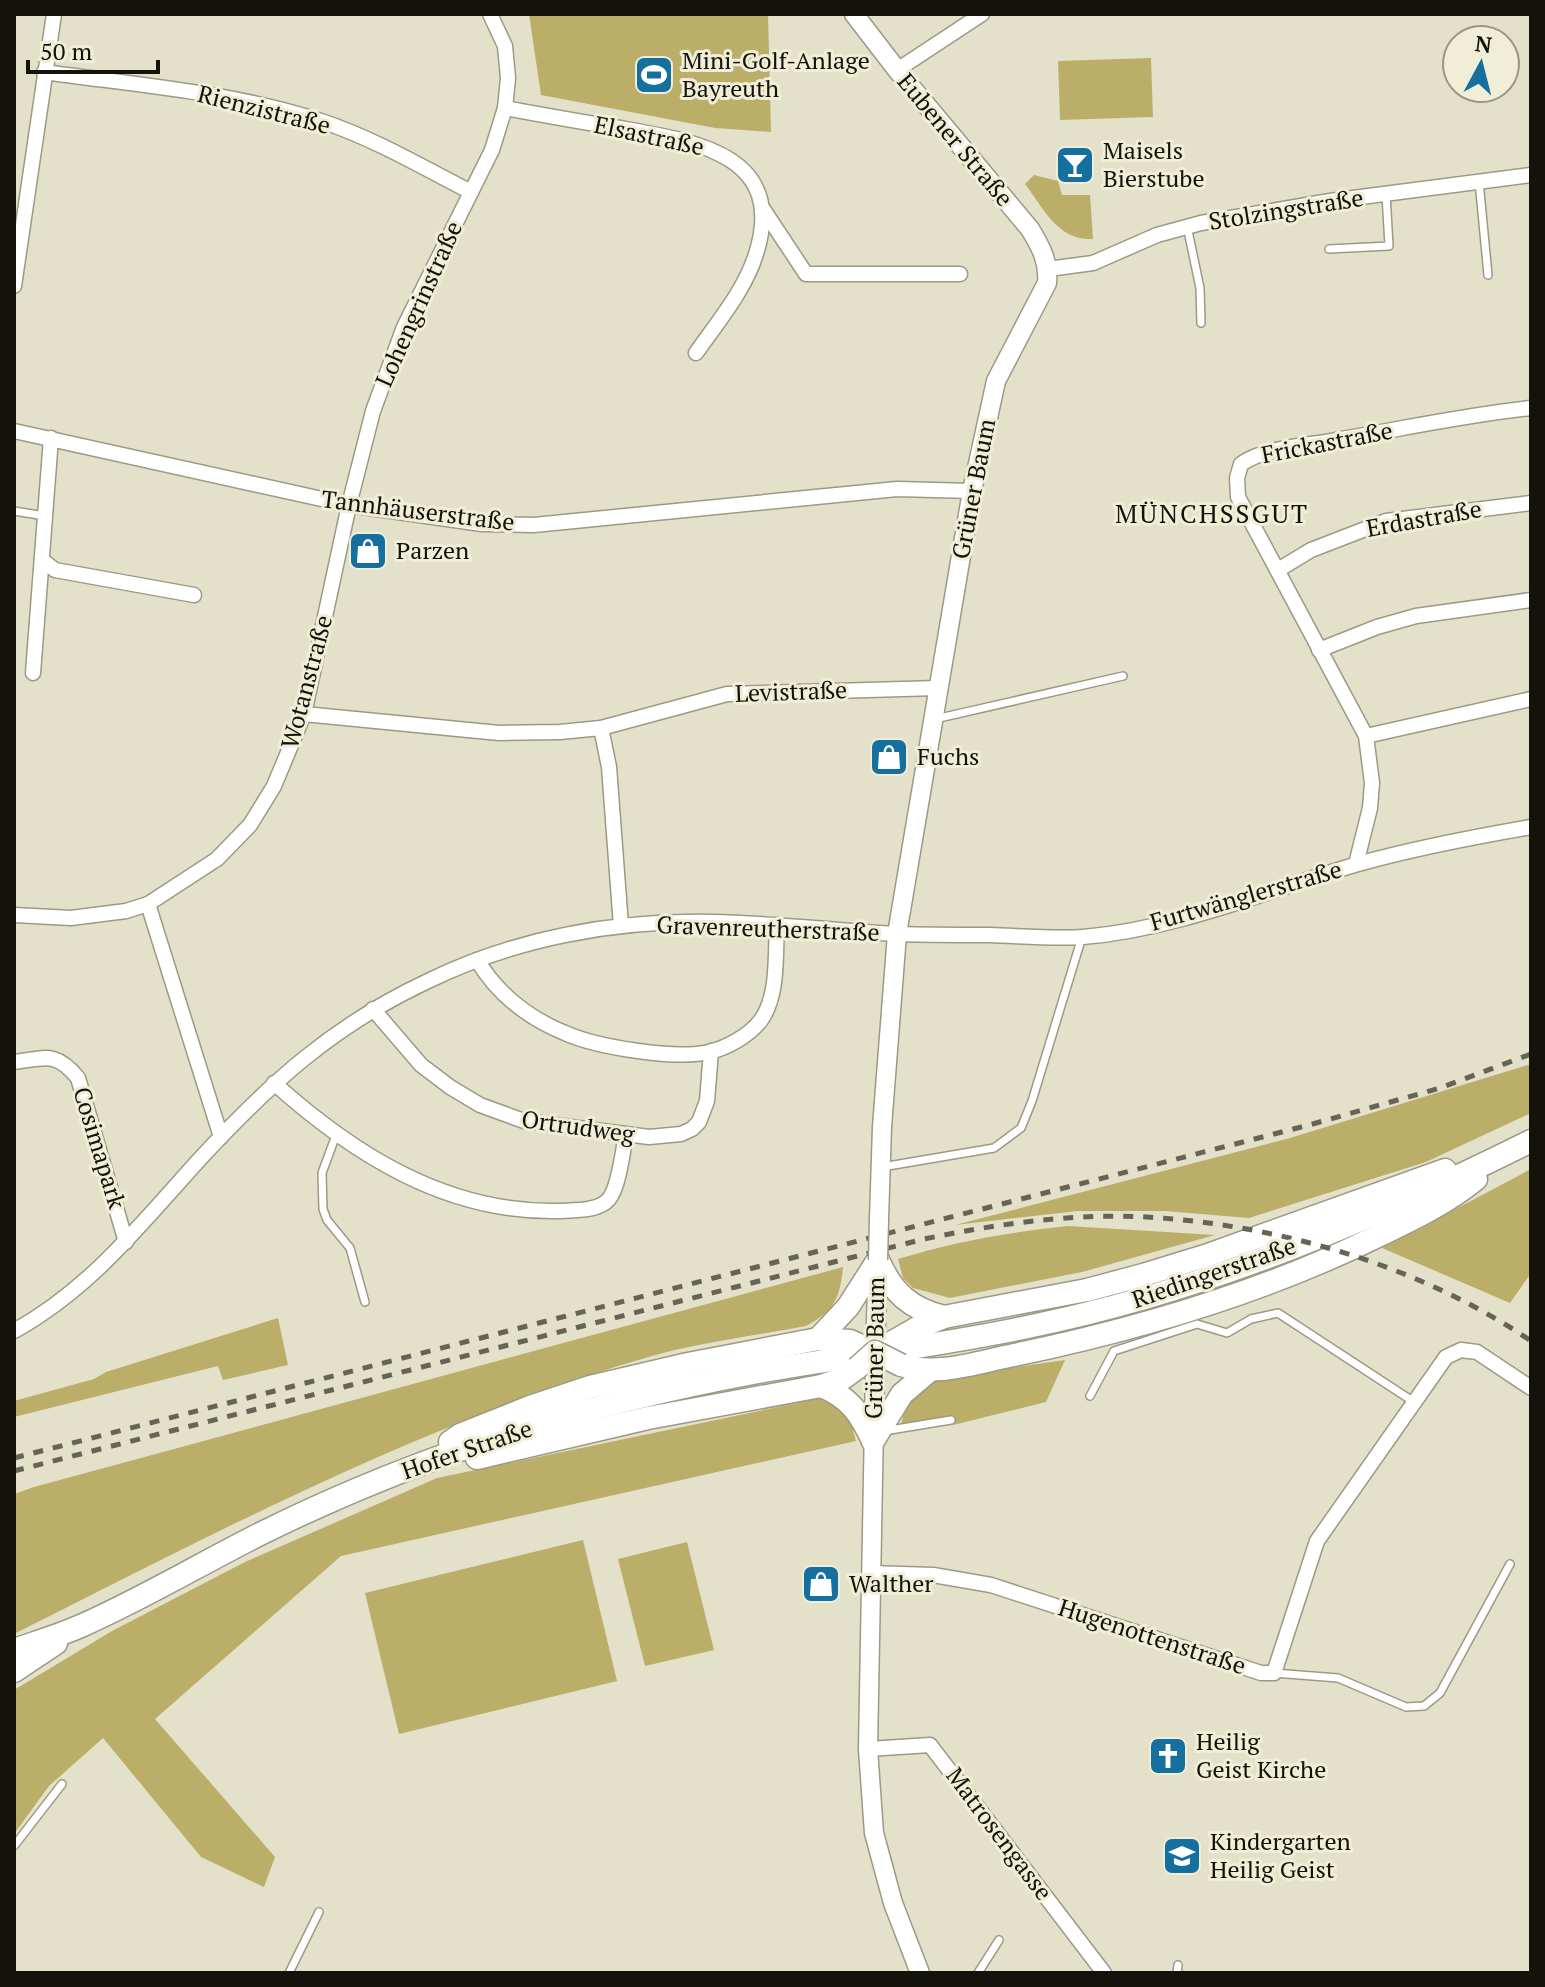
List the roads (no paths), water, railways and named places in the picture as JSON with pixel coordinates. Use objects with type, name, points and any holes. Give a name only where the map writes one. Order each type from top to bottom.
[{"type":"main road","name":"Riedingerstraße","points":[[877,1353],[1035,1326],[1210,1278],[1361,1221],[1531,1141]]},
{"type":"main road","points":[[421,1464],[469,1460],[648,1418],[821,1386],[842,1379],[877,1353],[944,1317],[1057,1296],[1143,1275],[1205,1256],[1439,1172],[1508,1153]]},
{"type":"main road","points":[[421,1464],[460,1435],[590,1387],[663,1369],[818,1339],[850,1341],[901,1365],[929,1371],[1100,1335],[1279,1278],[1353,1249],[1464,1190],[1508,1153]]},
{"type":"main road","points":[[878,1260],[886,1279],[898,1295],[927,1313],[944,1317]]},
{"type":"main road","points":[[818,1339],[848,1307],[878,1260]]},
{"type":"main road","name":"Hofer Straße","points":[[15,1666],[80,1626],[264,1532],[421,1464],[535,1425],[643,1396],[754,1373],[877,1353]]},
{"type":"main road","points":[[821,1386],[852,1404],[876,1437],[902,1394],[929,1371]]},
{"type":"street","points":[[14,286],[54,14]]},
{"type":"street","name":"Lohengrinstraße","points":[[349,505],[373,411],[404,327],[492,150],[505,108],[508,78],[505,46],[490,14]]},
{"type":"street","name":"Eubener Straße","points":[[854,14],[1030,229],[1042,248],[1048,269]]},
{"type":"street","points":[[897,70],[982,14]]},
{"type":"street","name":"Rienzistraße","points":[[44,72],[214,95],[310,118],[389,150],[471,192]]},
{"type":"street","name":"Elsastraße","points":[[505,108],[681,139],[718,151],[741,169],[756,187],[763,209],[806,274],[960,274]]},
{"type":"street","name":"Stolzingstraße","points":[[1048,269],[1093,263],[1157,235],[1187,226],[1260,212],[1531,175]]},
{"type":"street","points":[[696,353],[742,285],[756,257],[762,233],[763,209]]},
{"type":"street","name":"Grüner Baum","points":[[920,1973],[893,1903],[874,1833],[868,1749],[880,1167],[897,934],[972,491],[996,381],[1043,290],[1048,269]]},
{"type":"street","name":"Frickastraße","points":[[1278,570],[1238,497],[1237,478],[1241,464],[1252,456],[1491,412],[1531,408]]},
{"type":"street","name":"Tannhäuserstraße","points":[[14,431],[349,505],[482,524],[534,525],[897,489],[972,491]]},
{"type":"street","points":[[33,673],[51,438]]},
{"type":"street","name":"Erdastraße","points":[[1278,570],[1311,550],[1386,521],[1531,503]]},
{"type":"street","name":"Wotanstraße","points":[[14,915],[71,918],[126,911],[148,904],[217,859],[250,825],[274,786],[304,714],[349,505]]},
{"type":"street","points":[[42,560],[55,570],[194,595]]},
{"type":"street","name":"Furtwänglerstraße","points":[[1278,570],[1366,736],[1372,783],[1370,808],[1356,864]]},
{"type":"street","points":[[1319,650],[1377,627],[1416,616],[1531,600]]},
{"type":"street","name":"Levistraße","points":[[304,714],[499,733],[601,728],[727,694],[938,688]]},
{"type":"street","points":[[1366,736],[1531,699]]},
{"type":"street","points":[[601,728],[609,767],[621,926]]},
{"type":"street","name":"Furtwänglerstraße","points":[[897,934],[1082,937],[1148,926],[1219,910],[1356,864],[1429,845],[1531,827]]},
{"type":"street","points":[[148,904],[221,1137]]},
{"type":"street","name":"Gravenreutherstraße","points":[[14,1331],[70,1295],[109,1261],[274,1083],[328,1038],[373,1009],[429,980],[477,960],[545,939],[621,926],[689,922],[897,934]]},
{"type":"street","points":[[477,960],[494,985],[514,1003],[566,1034],[597,1043],[643,1050],[679,1054],[711,1051],[748,1033],[766,1012],[771,996],[777,925]]},
{"type":"street","name":"Ortrudweg","points":[[373,1009],[421,1065],[480,1105],[524,1121],[626,1134],[666,1137],[692,1129],[699,1122],[707,1101],[711,1051]]},
{"type":"street","name":"Cosimapark","points":[[14,1062],[47,1058],[65,1062],[78,1078],[126,1242]]},
{"type":"street","points":[[274,1083],[336,1135],[376,1160],[425,1185],[471,1200],[519,1209],[575,1210],[602,1205],[612,1194],[626,1134]]},
{"type":"street","name":"Hugenottenstraße","points":[[870,1573],[933,1575],[991,1585],[1261,1673],[1274,1673],[1317,1541],[1446,1357],[1461,1350],[1477,1352],[1531,1388]]},
{"type":"street","name":"Matrosengasse","points":[[868,1749],[930,1745],[1104,1973]]},
{"type":"lane","points":[[1479,181],[1488,275]]},
{"type":"lane","points":[[1329,249],[1389,246],[1386,194]]},
{"type":"lane","points":[[1187,226],[1200,288],[1201,323]]},
{"type":"lane","points":[[14,511],[45,516]]},
{"type":"lane","points":[[932,720],[1123,676]]},
{"type":"lane","points":[[880,1167],[994,1148],[1021,1128],[1082,937]]},
{"type":"lane","points":[[336,1135],[322,1173],[323,1209],[327,1220],[350,1248],[365,1302]]},
{"type":"lane","points":[[1090,1396],[1114,1351],[1197,1324],[1227,1333],[1265,1314],[1282,1315],[1414,1402]]},
{"type":"lane","points":[[876,1437],[951,1420]]},
{"type":"lane","points":[[1274,1673],[1338,1678],[1406,1707],[1424,1706],[1440,1693],[1510,1564]]},
{"type":"lane","points":[[14,1846],[62,1784]]},
{"type":"lane","points":[[289,1973],[319,1912]]},
{"type":"lane","points":[[978,1973],[999,1940]]},
{"type":"railway","points":[[14,1458],[1309,1125],[1440,1088],[1531,1054]]},
{"type":"railway","points":[[14,1471],[924,1239],[1007,1224],[1063,1218],[1147,1217],[1248,1229],[1298,1240],[1348,1254],[1443,1291],[1531,1341]]},
{"type":"place","name":"Mini-Golf-Anlage Bayreuth","points":[[654,75]]},
{"type":"place","name":"Maisels Bierstube","points":[[1075,165]]},
{"type":"place","name":"Parzen","points":[[368,551]]},
{"type":"place","name":"Fuchs","points":[[889,757]]},
{"type":"place","name":"Walther","points":[[821,1584]]},
{"type":"place","name":"Heilig Geist Kirche","points":[[1168,1756]]},
{"type":"place","name":"Kindergarten Heilig Geist","points":[[1182,1856]]},
{"type":"district","name":"MÜNCHSSGUT","points":[[1212,514]]}]
